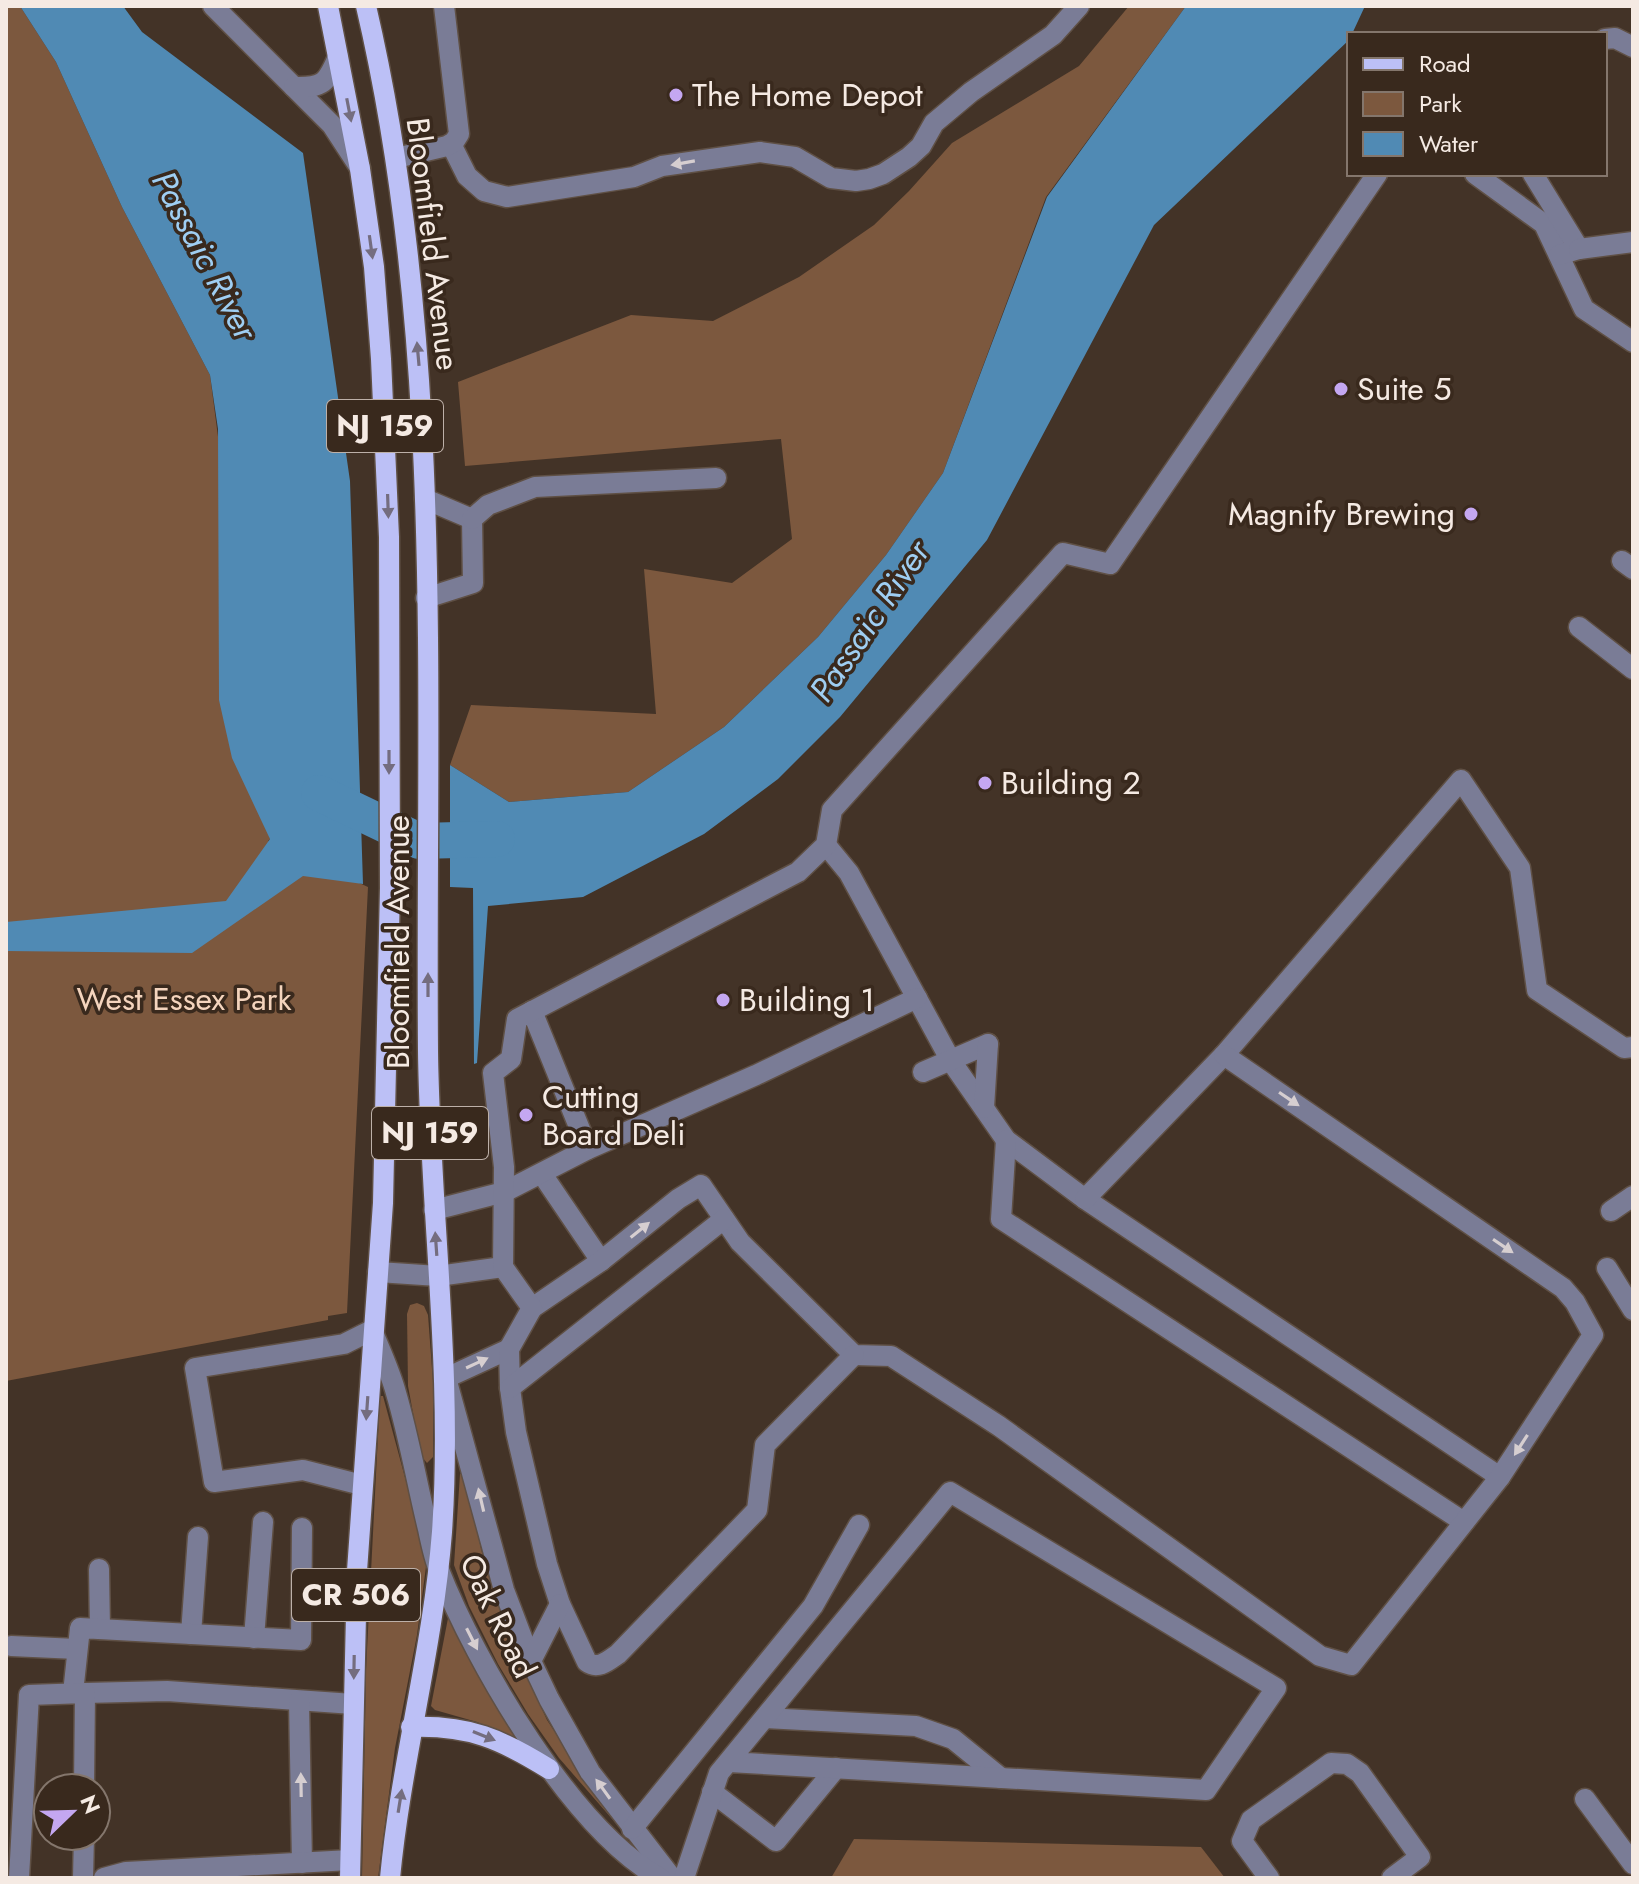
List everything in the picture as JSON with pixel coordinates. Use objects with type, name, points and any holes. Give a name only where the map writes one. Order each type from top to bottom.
[{"type":"main road","name":"Bloomfield Avenue","points":[[328,6],[360,169],[374,267],[389,537],[390,888],[383,1203],[362,1485],[350,1869]]},
{"type":"main road","name":"Bloomfield Avenue","points":[[366,6],[396,158],[411,273],[421,389],[425,499],[429,1096],[446,1378],[446,1465],[438,1569],[430,1631],[411,1727],[390,1878]]},
{"type":"main road","points":[[360,169],[396,158]]},
{"type":"main road","points":[[411,1727],[471,1730],[516,1749],[549,1769]]},
{"type":"street","points":[[213,6],[332,125],[360,169]]},
{"type":"street","points":[[396,158],[451,144],[457,139],[460,129],[444,6]]},
{"type":"street","points":[[451,144],[467,176],[484,191],[507,197],[634,177],[662,166],[760,152],[795,157],[831,178],[856,181],[883,174],[909,157],[921,146],[934,123],[971,92],[996,64],[1079,6]]},
{"type":"street","points":[[1607,39],[1615,38],[1633,47]]},
{"type":"street","points":[[294,87],[322,84],[338,57]]},
{"type":"street","points":[[532,1308],[503,1267],[504,1167],[493,1073],[511,1059],[517,1019],[798,872],[826,845],[832,810],[1063,553],[1110,564],[1376,176]]},
{"type":"street","points":[[1478,176],[1544,224],[1569,252]]},
{"type":"street","points":[[1534,176],[1569,252],[1584,309],[1633,342]]},
{"type":"street","points":[[1569,252],[1633,242]]},
{"type":"street","points":[[426,598],[473,583],[472,519],[488,505],[535,487],[716,478]]},
{"type":"street","points":[[425,499],[472,519]]},
{"type":"street","points":[[1579,627],[1633,669]]},
{"type":"street","points":[[1085,1199],[1224,1055],[1461,780],[1520,868],[1537,990],[1624,1048],[1633,1047]]},
{"type":"street","points":[[826,845],[849,873],[951,1061],[1006,1140],[1085,1199],[1500,1477]]},
{"type":"street","points":[[434,1210],[504,1192],[588,1149],[756,1075],[917,998]]},
{"type":"street","points":[[532,1011],[588,1149]]},
{"type":"street","points":[[923,1072],[988,1044],[984,1108]]},
{"type":"street","points":[[854,1355],[765,1445],[757,1510],[618,1654],[602,1664],[591,1666],[560,1604],[547,1564],[516,1432],[509,1349],[532,1308],[601,1261],[678,1199],[701,1185],[740,1242],[854,1355],[891,1356],[999,1426],[1320,1656],[1351,1665],[1500,1477],[1593,1335],[1575,1302],[1563,1288],[1224,1055]]},
{"type":"street","points":[[1006,1140],[1001,1219],[1464,1522]]},
{"type":"street","points":[[542,1174],[601,1261]]},
{"type":"street","points":[[1611,1211],[1633,1196]]},
{"type":"street","points":[[510,1388],[724,1219]]},
{"type":"street","points":[[378,1272],[438,1276],[503,1267]]},
{"type":"street","points":[[1607,1268],[1633,1310]]},
{"type":"street","points":[[362,1485],[303,1470],[214,1482],[195,1368],[344,1344],[372,1330]]},
{"type":"street","name":"Oak Road","points":[[372,1330],[396,1391],[438,1569],[492,1676],[549,1769],[611,1840],[637,1865],[660,1878]]},
{"type":"street","points":[[446,1378],[509,1349]]},
{"type":"street","name":"Oak Road","points":[[446,1378],[504,1590],[531,1661],[583,1760],[632,1829],[672,1878]]},
{"type":"street","points":[[684,1878],[719,1773],[950,1492],[1276,1688],[1206,1790],[729,1762]]},
{"type":"street","points":[[254,1638],[263,1522]]},
{"type":"street","points":[[632,1829],[813,1606],[859,1525]]},
{"type":"street","points":[[83,1772],[77,1649],[80,1628],[301,1640],[302,1528]]},
{"type":"street","points":[[191,1634],[198,1537]]},
{"type":"street","points":[[99,1569],[100,1629]]},
{"type":"street","points":[[531,1661],[560,1604]]},
{"type":"street","points":[[11,1646],[77,1649]]},
{"type":"street","points":[[19,1878],[29,1695],[167,1691],[353,1704]]},
{"type":"street","points":[[299,1701],[302,1863]]},
{"type":"street","points":[[765,1718],[916,1726],[953,1739],[1001,1778]]},
{"type":"street","points":[[1269,1878],[1242,1841],[1251,1820],[1331,1763],[1347,1764],[1360,1773],[1420,1857],[1392,1878]]},
{"type":"street","points":[[712,1792],[776,1841],[836,1768]]},
{"type":"street","points":[[1585,1799],[1633,1864]]},
{"type":"street","points":[[83,1878],[84,1852]]},
{"type":"street","points":[[104,1878],[126,1872],[302,1863],[350,1869]]},
{"type":"green space","name":"West Essex Park","points":[[6,6],[20,6],[56,62],[122,207],[210,375],[268,841],[368,887],[347,1313],[328,1316],[328,1320],[6,1381]]},
{"type":"green space","points":[[1129,6],[1186,6],[1046,197],[943,473],[886,555],[818,637],[724,727],[628,792],[509,802],[450,765],[471,705],[656,714],[644,569],[732,583],[792,539],[781,439],[465,466],[458,382],[631,315],[713,321],[799,277],[874,225],[952,143],[1079,66]]},
{"type":"green space","points":[[417,1303],[424,1306],[428,1315],[433,1382],[433,1457],[427,1463],[421,1456],[408,1386],[407,1314],[410,1305]]},
{"type":"green space","points":[[380,1396],[383,1396],[427,1559],[417,1635],[395,1748],[378,1878],[362,1878],[366,1670]]},
{"type":"green space","points":[[463,1473],[485,1565],[512,1645],[547,1720],[613,1820],[559,1758],[528,1714],[469,1606],[454,1565],[460,1474]]},
{"type":"green space","points":[[449,1613],[519,1742],[477,1722],[435,1710],[431,1706]]},
{"type":"green space","points":[[854,1839],[1201,1847],[1225,1878],[831,1878]]},
{"type":"water","points":[[20,6],[123,6],[142,32],[303,153],[350,481],[363,884],[303,876],[192,953],[6,951],[6,922],[226,901],[270,839],[232,758],[219,700],[218,429],[210,375],[122,207],[56,62]]},
{"type":"water","points":[[1186,6],[1365,6],[1353,32],[1347,32],[1347,42],[1154,225],[987,540],[840,717],[778,779],[704,834],[583,897],[488,906],[477,1063],[474,1064],[473,888],[450,887],[450,765],[509,802],[628,792],[724,727],[818,637],[886,555],[943,473],[1047,197]]},
{"type":"waterway","name":"Passaic River","points":[[319,793],[419,841],[497,839]]},
{"type":"place","name":"The Home Depot","points":[[676,95]]},
{"type":"place","name":"Suite 5","points":[[1341,389]]},
{"type":"place","name":"Magnify Brewing","points":[[1471,514]]},
{"type":"place","name":"Building 2","points":[[985,783]]},
{"type":"place","name":"Building 1","points":[[723,1000]]},
{"type":"place","name":"Cutting Board Deli","points":[[526,1115]]}]
